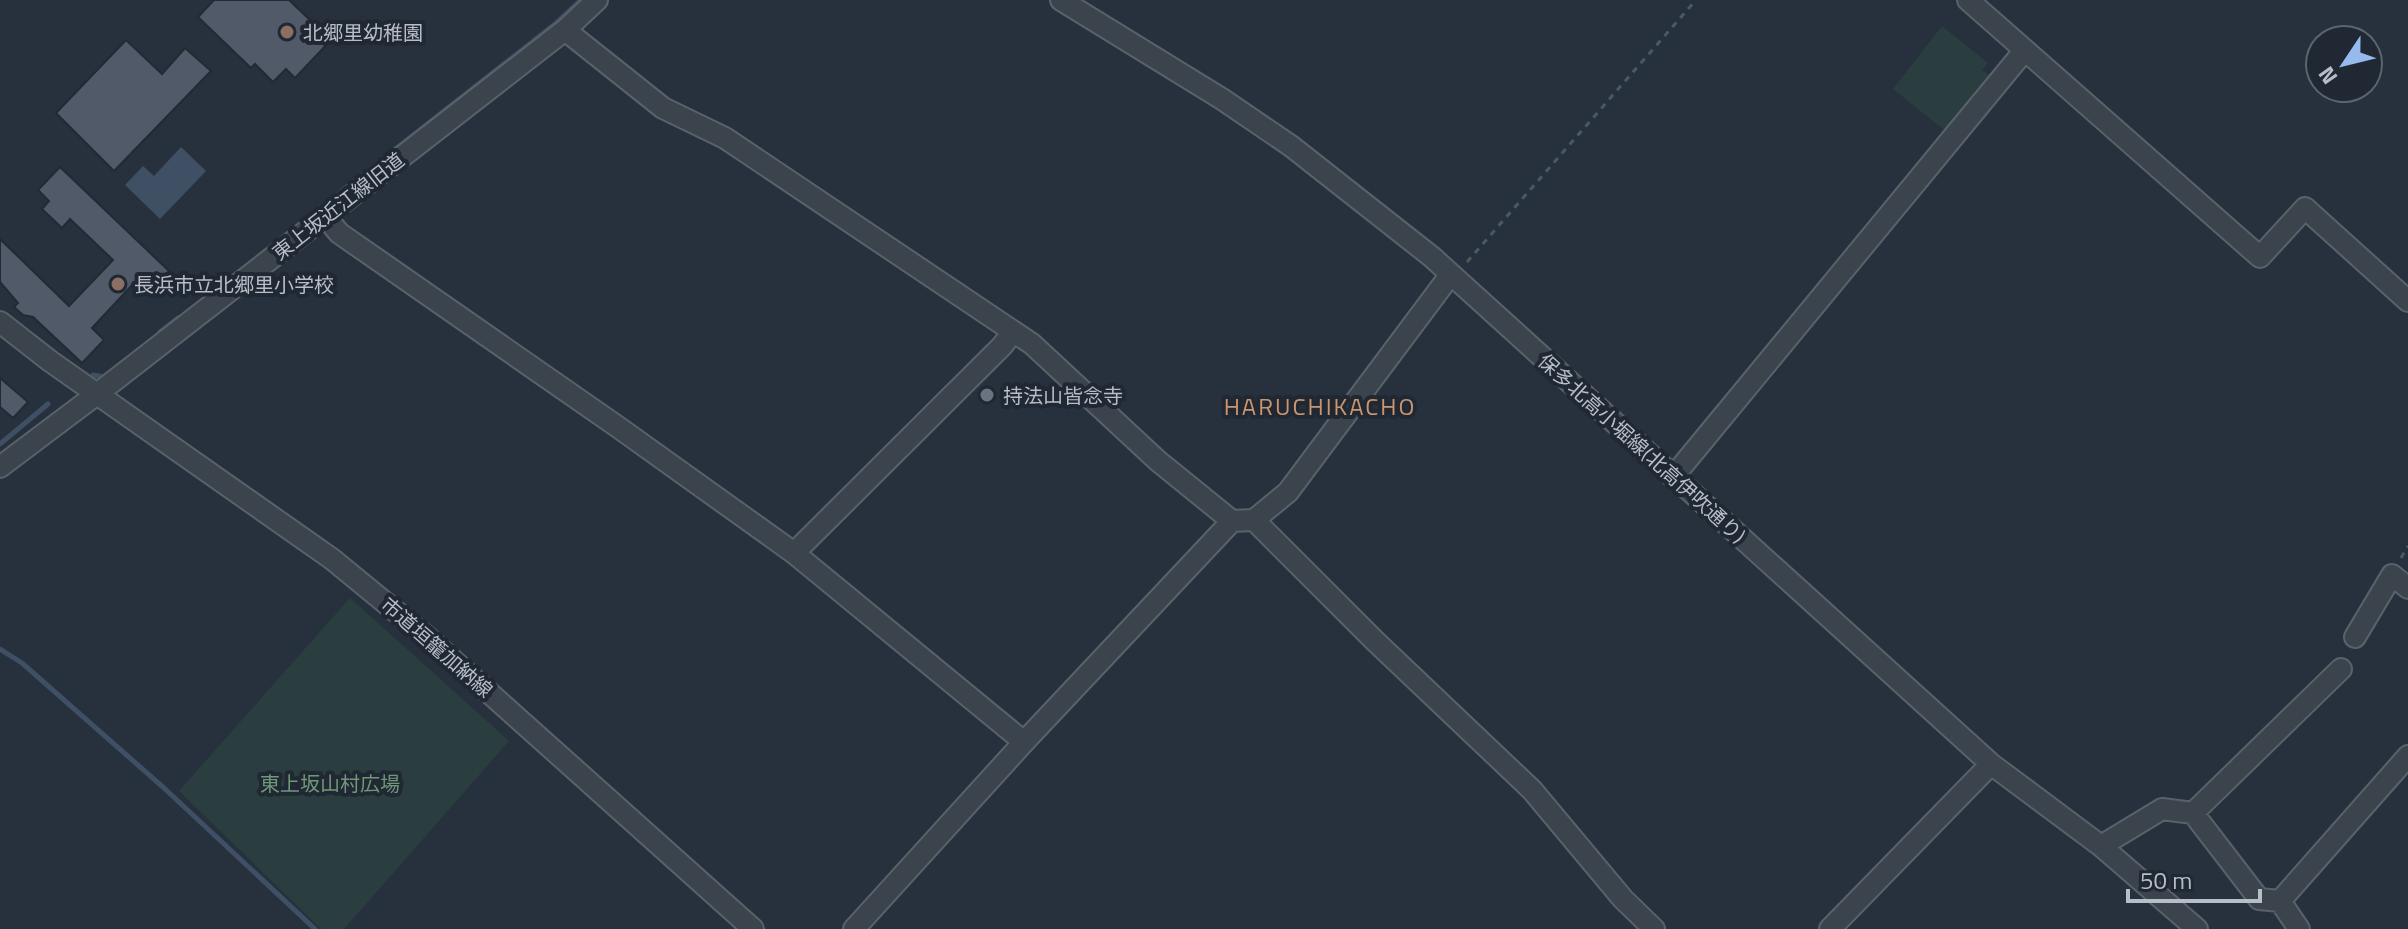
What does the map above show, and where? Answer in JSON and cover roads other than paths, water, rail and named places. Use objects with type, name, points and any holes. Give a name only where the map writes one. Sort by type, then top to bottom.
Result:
[{"type":"street","name":"東上坂近江線旧道","points":[[0,467],[565,30],[597,0]]},
{"type":"street","name":"保多北高小堀線(北高伊吹通り)","points":[[1061,0],[1222,99],[1291,146],[1432,257],[1991,764],[2101,846],[2197,929]]},
{"type":"street","points":[[1968,0],[2260,257],[2305,208],[2408,301]]},
{"type":"street","points":[[565,30],[663,108],[725,138],[1032,344],[1158,461],[1232,521],[1254,520],[1288,492],[1451,274]]},
{"type":"street","points":[[1673,477],[2025,50]]},
{"type":"street","points":[[325,216],[339,233],[794,553],[1024,742]]},
{"type":"street","name":"市道垣籠加納線","points":[[0,322],[344,569],[427,637],[753,929]]},
{"type":"street","points":[[794,553],[1013,332]]},
{"type":"street","points":[[1254,520],[1375,641],[1532,790],[1623,899],[1654,929]]},
{"type":"street","points":[[854,929],[1232,521]]},
{"type":"street","points":[[2355,637],[2400,582]]},
{"type":"street","points":[[2193,813],[2341,669]]},
{"type":"street","points":[[2280,901],[2408,756]]},
{"type":"street","points":[[1830,929],[1991,764]]},
{"type":"street","points":[[2101,846],[2162,809],[2193,813],[2259,899],[2280,901]]},
{"type":"street","points":[[2280,901],[2299,929]]},
{"type":"water","points":[[181,147],[206,171],[160,219],[125,185],[143,166],[154,176]]},
{"type":"waterway","points":[[342,191],[555,24],[581,0]]},
{"type":"waterway","points":[[160,332],[178,318]]},
{"type":"waterway","points":[[93,375],[104,377],[108,374]]},
{"type":"waterway","points":[[0,444],[48,404]]},
{"type":"waterway","points":[[0,649],[22,663],[164,788],[315,929]]},
{"type":"place","name":"北郷里幼稚園","points":[[287,32]]},
{"type":"place","name":"長浜市立北郷里小学校","points":[[118,284]]},
{"type":"place","name":"持法山皆念寺","points":[[987,395]]},
{"type":"district","name":"HARUCHIKACHO","points":[[1320,406]]},
{"type":"park label","name":"東上坂山村広場","points":[[330,783]]}]
